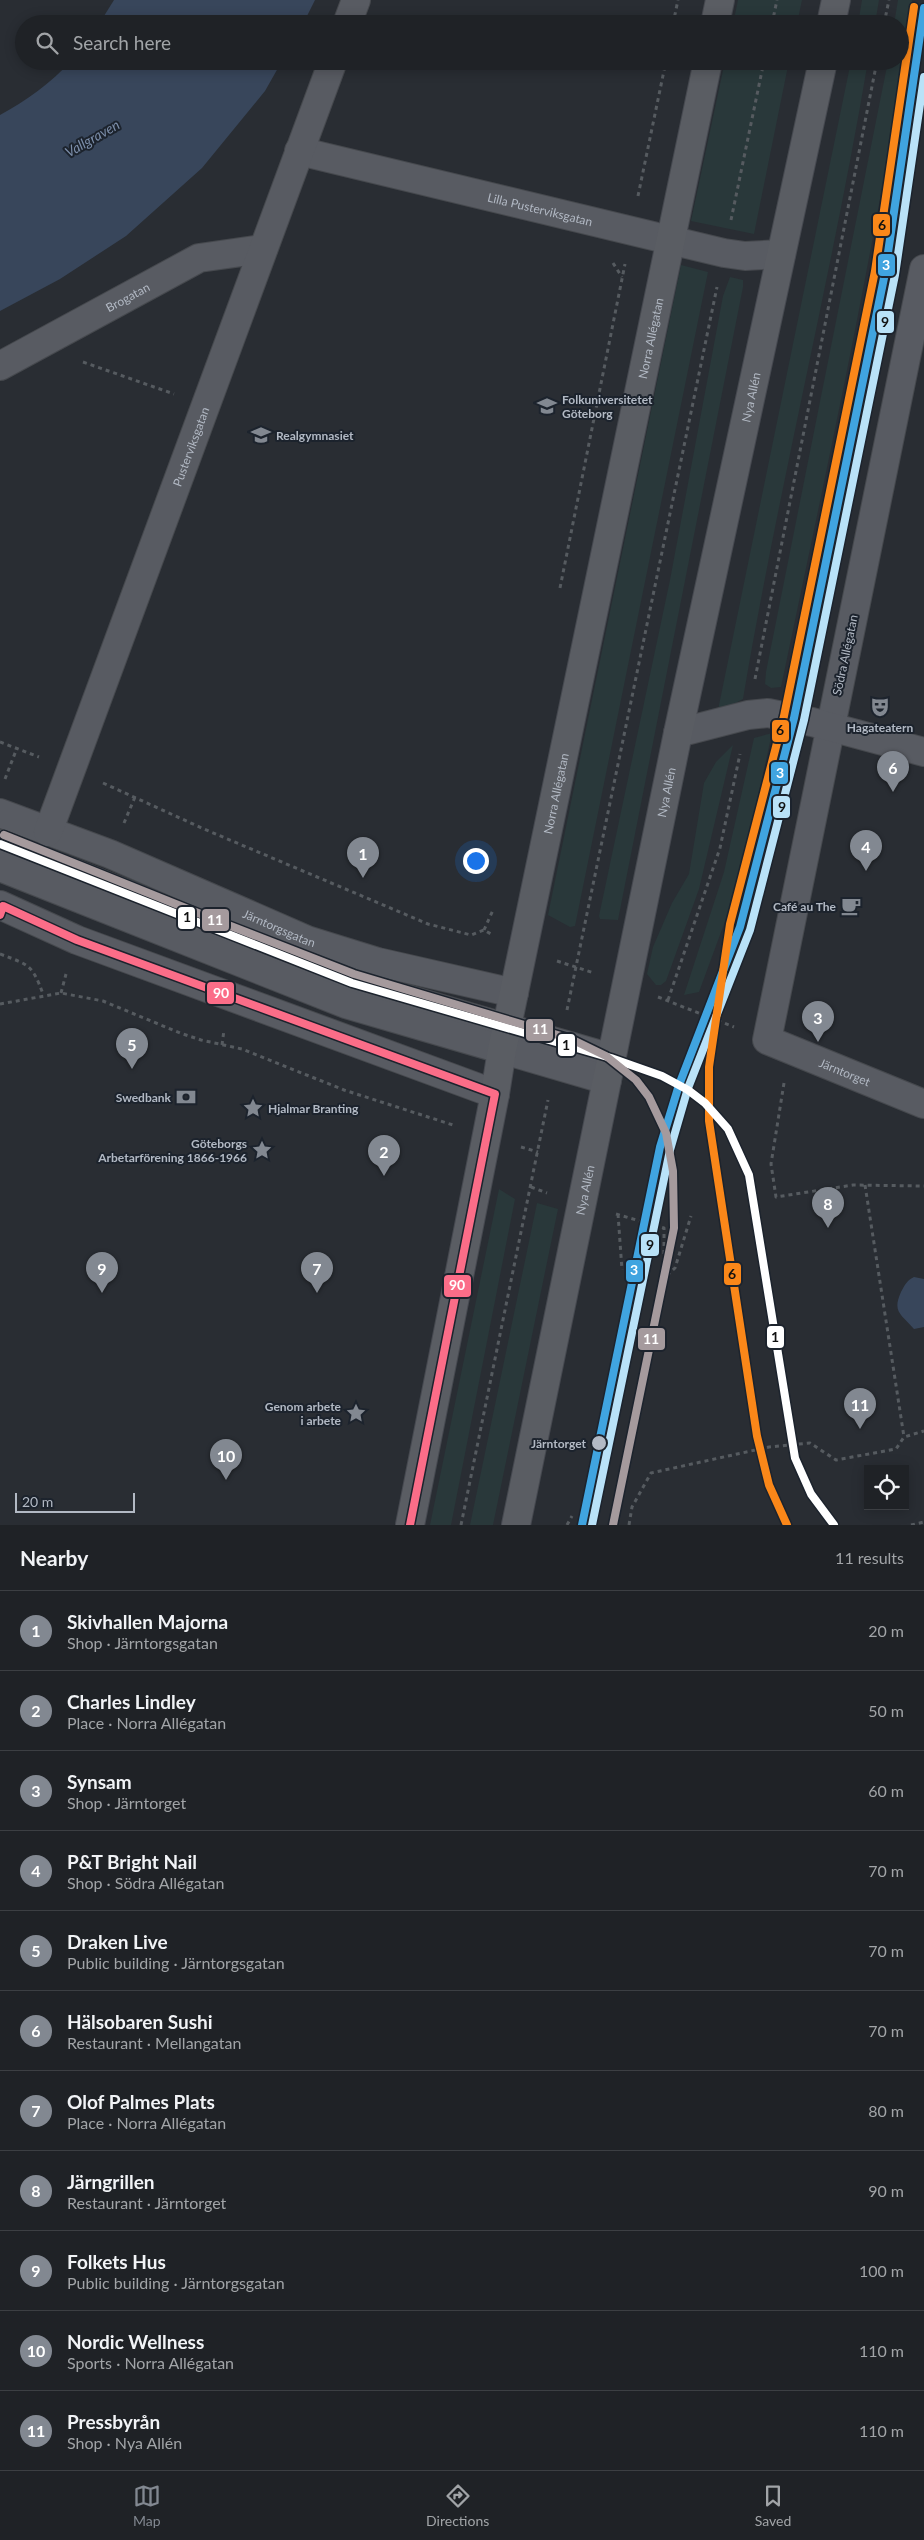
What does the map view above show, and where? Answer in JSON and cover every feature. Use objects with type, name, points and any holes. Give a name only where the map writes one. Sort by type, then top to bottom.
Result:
[{"type":"main road","points":[[717,15],[720,0]]},
{"type":"main road","points":[[833,15],[836,0]]},
{"type":"main road","name":"Norra Allégatan","points":[[410,1525],[522,950],[706,70]]},
{"type":"main road","name":"Nya Allén","points":[[516,1525],[678,733],[821,70]]},
{"type":"street","points":[[350,15],[356,0]]},
{"type":"street","name":"Pusterviksgatan","points":[[1,908],[9,859],[41,829],[330,70]]},
{"type":"street","name":"Lilla Pusterviksgatan","points":[[299,151],[724,253],[745,256],[781,254]]},
{"type":"street","name":"Brogatan","points":[[0,366],[199,258],[263,249]]},
{"type":"street","name":"Södra Allégatan","points":[[767,1040],[776,1004],[830,727],[920,316],[924,269]]},
{"type":"street","points":[[678,733],[748,715],[768,713],[924,752]]},
{"type":"street","name":"Järntorgsgatan","points":[[0,813],[110,854],[307,940],[378,962],[514,993]]},
{"type":"street","points":[[9,859],[504,1039],[557,1056],[609,1069]]},
{"type":"street","points":[[1,908],[77,940],[495,1094]]},
{"type":"street","name":"Järntorget","points":[[767,1040],[924,1104]]},
{"type":"path","points":[[675,15],[678,0]]},
{"type":"path","points":[[774,15],[777,0]]},
{"type":"path","points":[[886,15],[888,0]]},
{"type":"path","points":[[559,590],[664,70]]},
{"type":"path","points":[[461,1525],[762,70]]},
{"type":"path","points":[[668,1000],[720,848],[875,70]]},
{"type":"path","points":[[608,255],[622,277]]},
{"type":"path","points":[[77,360],[180,396]]},
{"type":"path","points":[[4,782],[17,748]]},
{"type":"path","points":[[204,829],[428,924],[472,935],[484,930],[497,904]]},
{"type":"path","points":[[484,930],[522,950],[576,967]]},
{"type":"path","points":[[0,954],[29,965],[37,976],[43,994]]},
{"type":"path","points":[[0,1004],[43,994],[61,992],[103,1001],[180,1033],[201,1040],[242,1049],[344,1090],[538,1152]]},
{"type":"path","points":[[689,1010],[767,1040]]},
{"type":"path","points":[[793,1051],[784,1083],[771,1164],[776,1197],[865,1185],[924,1186]]},
{"type":"path","points":[[865,1185],[904,1437]]},
{"type":"path","points":[[531,1187],[664,1228],[664,1278],[675,1268],[691,1216]]},
{"type":"path","points":[[618,1214],[622,1270]]},
{"type":"path","points":[[629,1525],[632,1507],[651,1473],[770,1447],[810,1444],[836,1460],[896,1449],[904,1437],[924,1431]]},
{"type":"path","points":[[567,1525],[572,1516]]},
{"type":"path","points":[[911,1525],[924,1522]]},
{"type":"shaded area","points":[[738,0],[802,0],[799,15],[735,15]]},
{"type":"shaded area","points":[[862,0],[879,0],[876,15],[860,15]]},
{"type":"shaded area","points":[[898,0],[912,0],[909,22],[909,15],[896,15]]},
{"type":"shaded area","points":[[723,70],[787,70],[754,234],[691,221]]},
{"type":"shaded area","points":[[849,70],[866,70],[854,141],[757,619],[743,699],[722,710],[718,710]]},
{"type":"shaded area","points":[[886,70],[902,70],[878,212],[781,687],[771,688],[765,684]]},
{"type":"shaded area","points":[[681,265],[708,272],[575,926],[570,927],[548,915]]},
{"type":"shaded area","points":[[730,277],[743,280],[743,287],[618,920],[600,919],[599,916],[670,580],[723,296]]},
{"type":"shaded area","points":[[772,733],[738,886],[699,992],[684,995],[724,872],[754,738]]},
{"type":"shaded area","points":[[733,745],[699,889],[666,981],[661,985],[656,985],[647,974],[653,947],[672,903],[689,874],[704,783],[716,762]]},
{"type":"shaded area","points":[[499,1189],[515,1199],[451,1525],[430,1525]]},
{"type":"shaded area","points":[[537,1203],[558,1209],[493,1525],[470,1525]]},
{"type":"water","points":[[114,0],[315,0],[308,15],[105,15]]},
{"type":"water","name":"Vallgraven","points":[[62,70],[277,70],[265,91],[202,168],[126,236],[60,279],[0,311],[0,115],[38,91]]},
{"type":"water","points":[[914,1277],[924,1279],[924,1327],[914,1329],[899,1312],[897,1304],[905,1285]]},
{"type":"transit line","name":"6","points":[[909,41],[914,7]]},
{"type":"transit line","name":"3","points":[[582,1525],[660,1147],[679,1085],[740,927],[794,718],[885,273],[924,8]]},
{"type":"transit line","name":"6","points":[[787,1525],[769,1485],[757,1436],[709,1121],[709,1067],[730,924],[784,716],[875,271],[905,70]]},
{"type":"transit line","name":"9","points":[[592,1525],[670,1150],[688,1088],[750,930],[804,720],[895,275],[924,77]]},
{"type":"transit line","name":"1","points":[[0,844],[352,983],[611,1058],[662,1076],[688,1090],[705,1103],[728,1129],[749,1175],[795,1458],[811,1494],[834,1525]]},
{"type":"transit line","name":"90","points":[[0,915],[3,906],[77,940],[495,1094],[410,1525]]},
{"type":"tram line","name":"11","points":[[4,835],[354,974],[571,1039],[606,1056],[636,1080],[649,1097],[666,1133],[673,1171],[674,1228],[613,1525]]},
{"type":"place","name":"Folkuniversitetet Göteborg","points":[[547,406]]},
{"type":"place","name":"Realgymnasiet","points":[[261,435]]},
{"type":"place","name":"Hagateatern","points":[[880,707]]},
{"type":"place","name":"Hälsobaren Sushi","points":[[893,792]]},
{"type":"place","name":"P&T Bright Nail","points":[[866,871]]},
{"type":"place","name":"Skivhallen Majorna","points":[[363,878]]},
{"type":"place","name":"Café au The","points":[[851,906]]},
{"type":"place","name":"Synsam","points":[[818,1042]]},
{"type":"place","name":"Draken Live","points":[[132,1069]]},
{"type":"place","name":"Swedbank","points":[[186,1097]]},
{"type":"place","name":"Hjalmar Branting","points":[[253,1108]]},
{"type":"place","name":"Göteborgs Arbetarförening 1866-1966","points":[[262,1150]]},
{"type":"place","name":"Charles Lindley","points":[[384,1176]]},
{"type":"place","name":"Järngrillen","points":[[828,1228]]},
{"type":"place","name":"Folkets Hus","points":[[102,1293]]},
{"type":"place","name":"Olof Palmes Plats","points":[[317,1293]]},
{"type":"place","name":"Genom arbete i arbete","points":[[356,1413]]},
{"type":"place","name":"Pressbyrån","points":[[860,1429]]},
{"type":"place","name":"Järntorget","points":[[599,1443]]},
{"type":"place","name":"Nordic Wellness","points":[[226,1480]]}]
